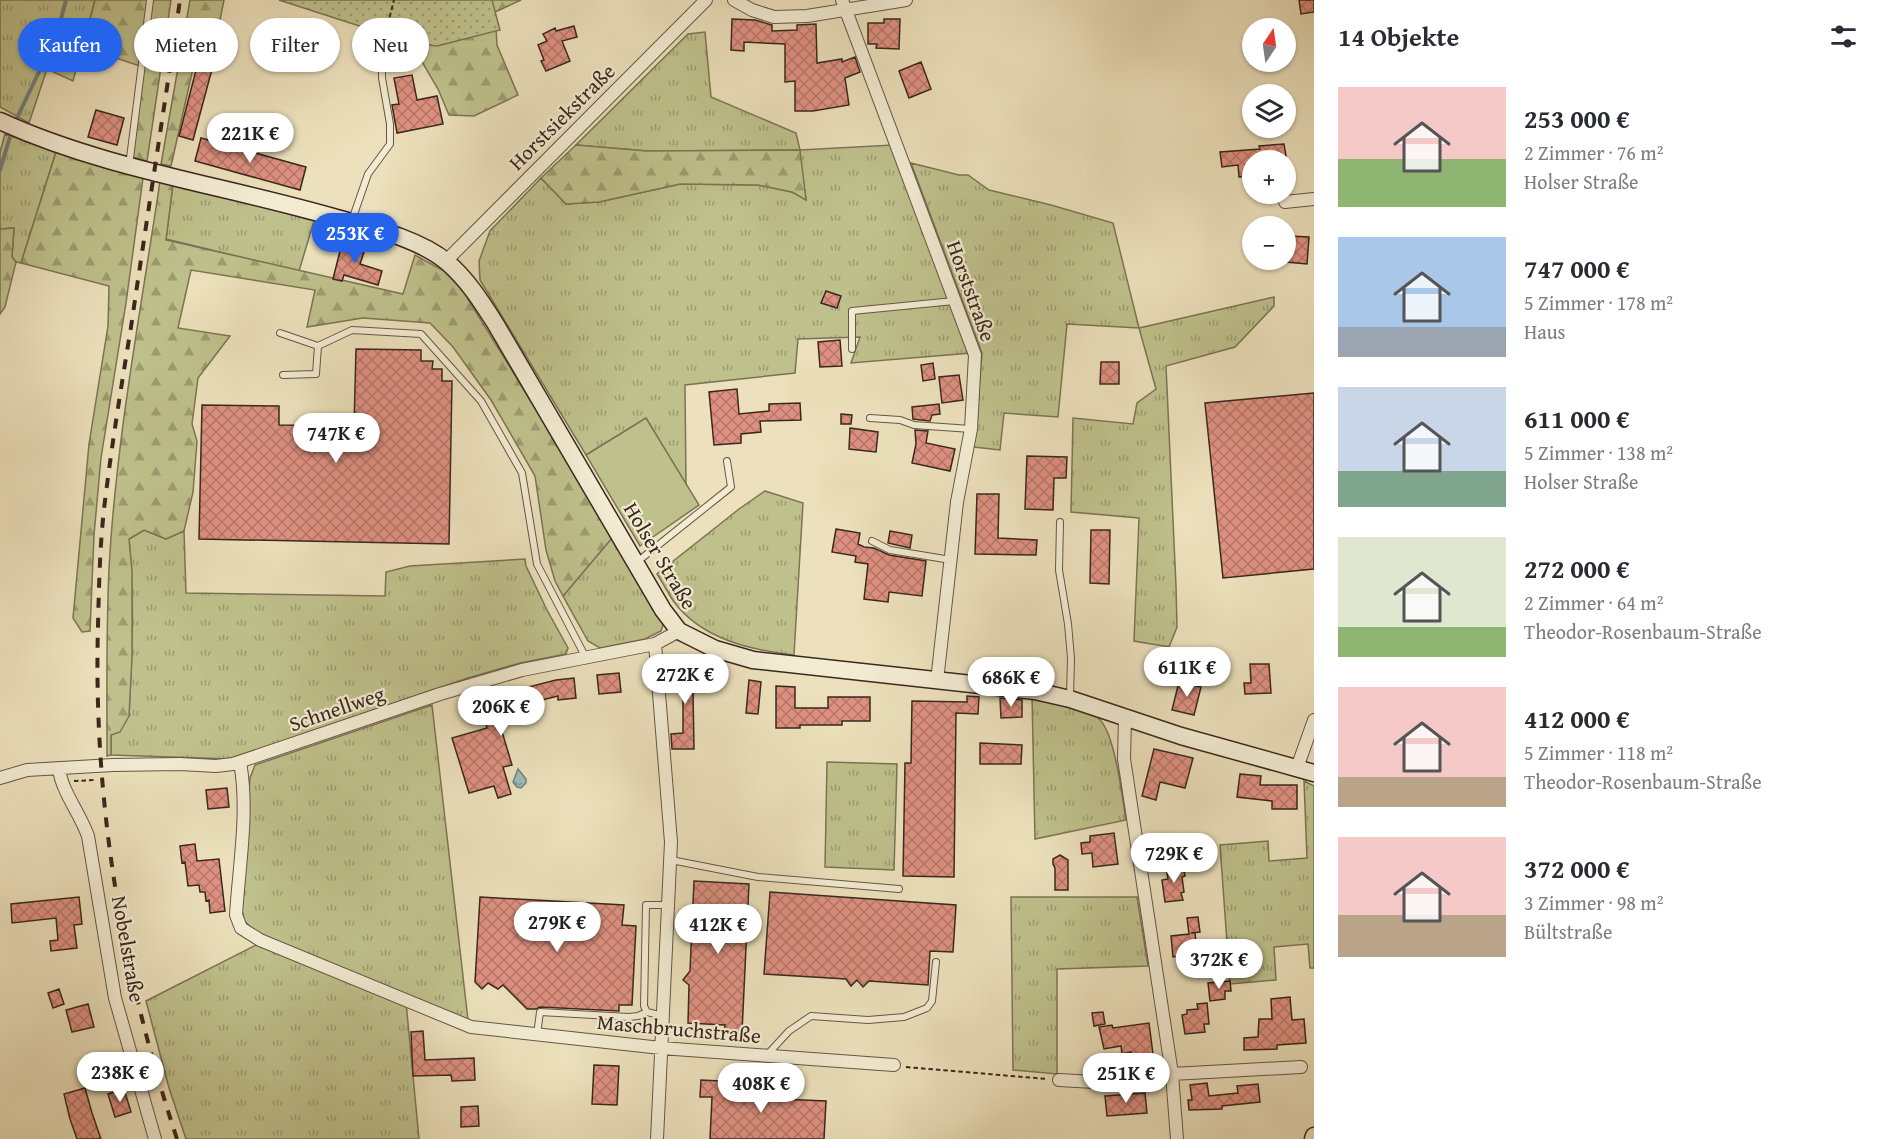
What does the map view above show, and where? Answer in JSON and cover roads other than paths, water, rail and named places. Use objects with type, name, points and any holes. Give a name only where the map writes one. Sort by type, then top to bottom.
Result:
[{"type":"main road","name":"Holser Straße","points":[[0,121],[26,133],[128,166],[288,204],[351,222],[416,244],[446,261],[469,285],[495,323],[663,610],[680,631],[715,649],[753,660],[1035,691],[1070,699],[1181,736],[1314,773]]},
{"type":"street","name":"Horstsiekstraße","points":[[446,261],[706,0]]},
{"type":"street","points":[[734,0],[752,10],[774,17],[807,16],[844,5],[906,0]]},
{"type":"street","name":"Horststraße","points":[[844,5],[975,355],[971,429],[957,502],[937,681]]},
{"type":"street","points":[[1296,201],[1314,199]]},
{"type":"street","name":"Schnellweg","points":[[0,778],[27,770],[145,764],[216,766],[240,762],[440,694],[522,670],[655,644],[680,631]]},
{"type":"street","points":[[655,644],[671,860],[657,1139]]},
{"type":"street","points":[[1125,717],[1124,759],[1172,1074],[1177,1139]]},
{"type":"street","points":[[1297,768],[1314,720]]},
{"type":"street","name":"Maschbruchstraße","points":[[240,762],[243,806],[236,915],[242,928],[260,940],[471,1027],[661,1048],[894,1065]]},
{"type":"street","name":"Nobelstraße","points":[[59,769],[64,786],[84,822],[88,836],[115,999],[155,1139]]},
{"type":"street","points":[[1059,1080],[1112,1083],[1172,1074],[1302,1067]]},
{"type":"lane","points":[[128,166],[150,0]]},
{"type":"lane","points":[[351,222],[368,174],[390,144],[390,124],[382,72]]},
{"type":"lane","points":[[852,349],[852,311],[954,301]]},
{"type":"lane","points":[[280,333],[318,346],[352,330],[421,334],[480,401],[522,473],[537,564],[586,658]]},
{"type":"lane","points":[[283,375],[316,374],[318,346]]},
{"type":"lane","points":[[870,418],[900,420],[914,425],[971,429]]},
{"type":"lane","points":[[637,563],[731,487],[727,461]]},
{"type":"lane","points":[[1060,522],[1059,570],[1071,657],[1070,699]]},
{"type":"lane","points":[[872,540],[890,550],[951,560]]},
{"type":"lane","points":[[671,860],[758,877],[899,889]]},
{"type":"lane","points":[[647,1012],[643,997],[646,905],[669,905]]},
{"type":"lane","points":[[766,1056],[789,1031],[811,1016],[868,1020],[904,1017],[927,1008],[932,1001],[936,962]]},
{"type":"lane","points":[[537,1035],[540,1012],[628,1017],[647,1012],[663,1016]]},
{"type":"water","points":[[518,769],[526,779],[526,783],[521,788],[513,782]]},
{"type":"waterway","points":[[16,120],[57,34],[66,0]]},
{"type":"waterway","points":[[0,170],[10,137]]},
{"type":"railway","points":[[177,1139],[141,1013],[115,886],[100,757],[98,626],[104,509],[180,0]]}]
